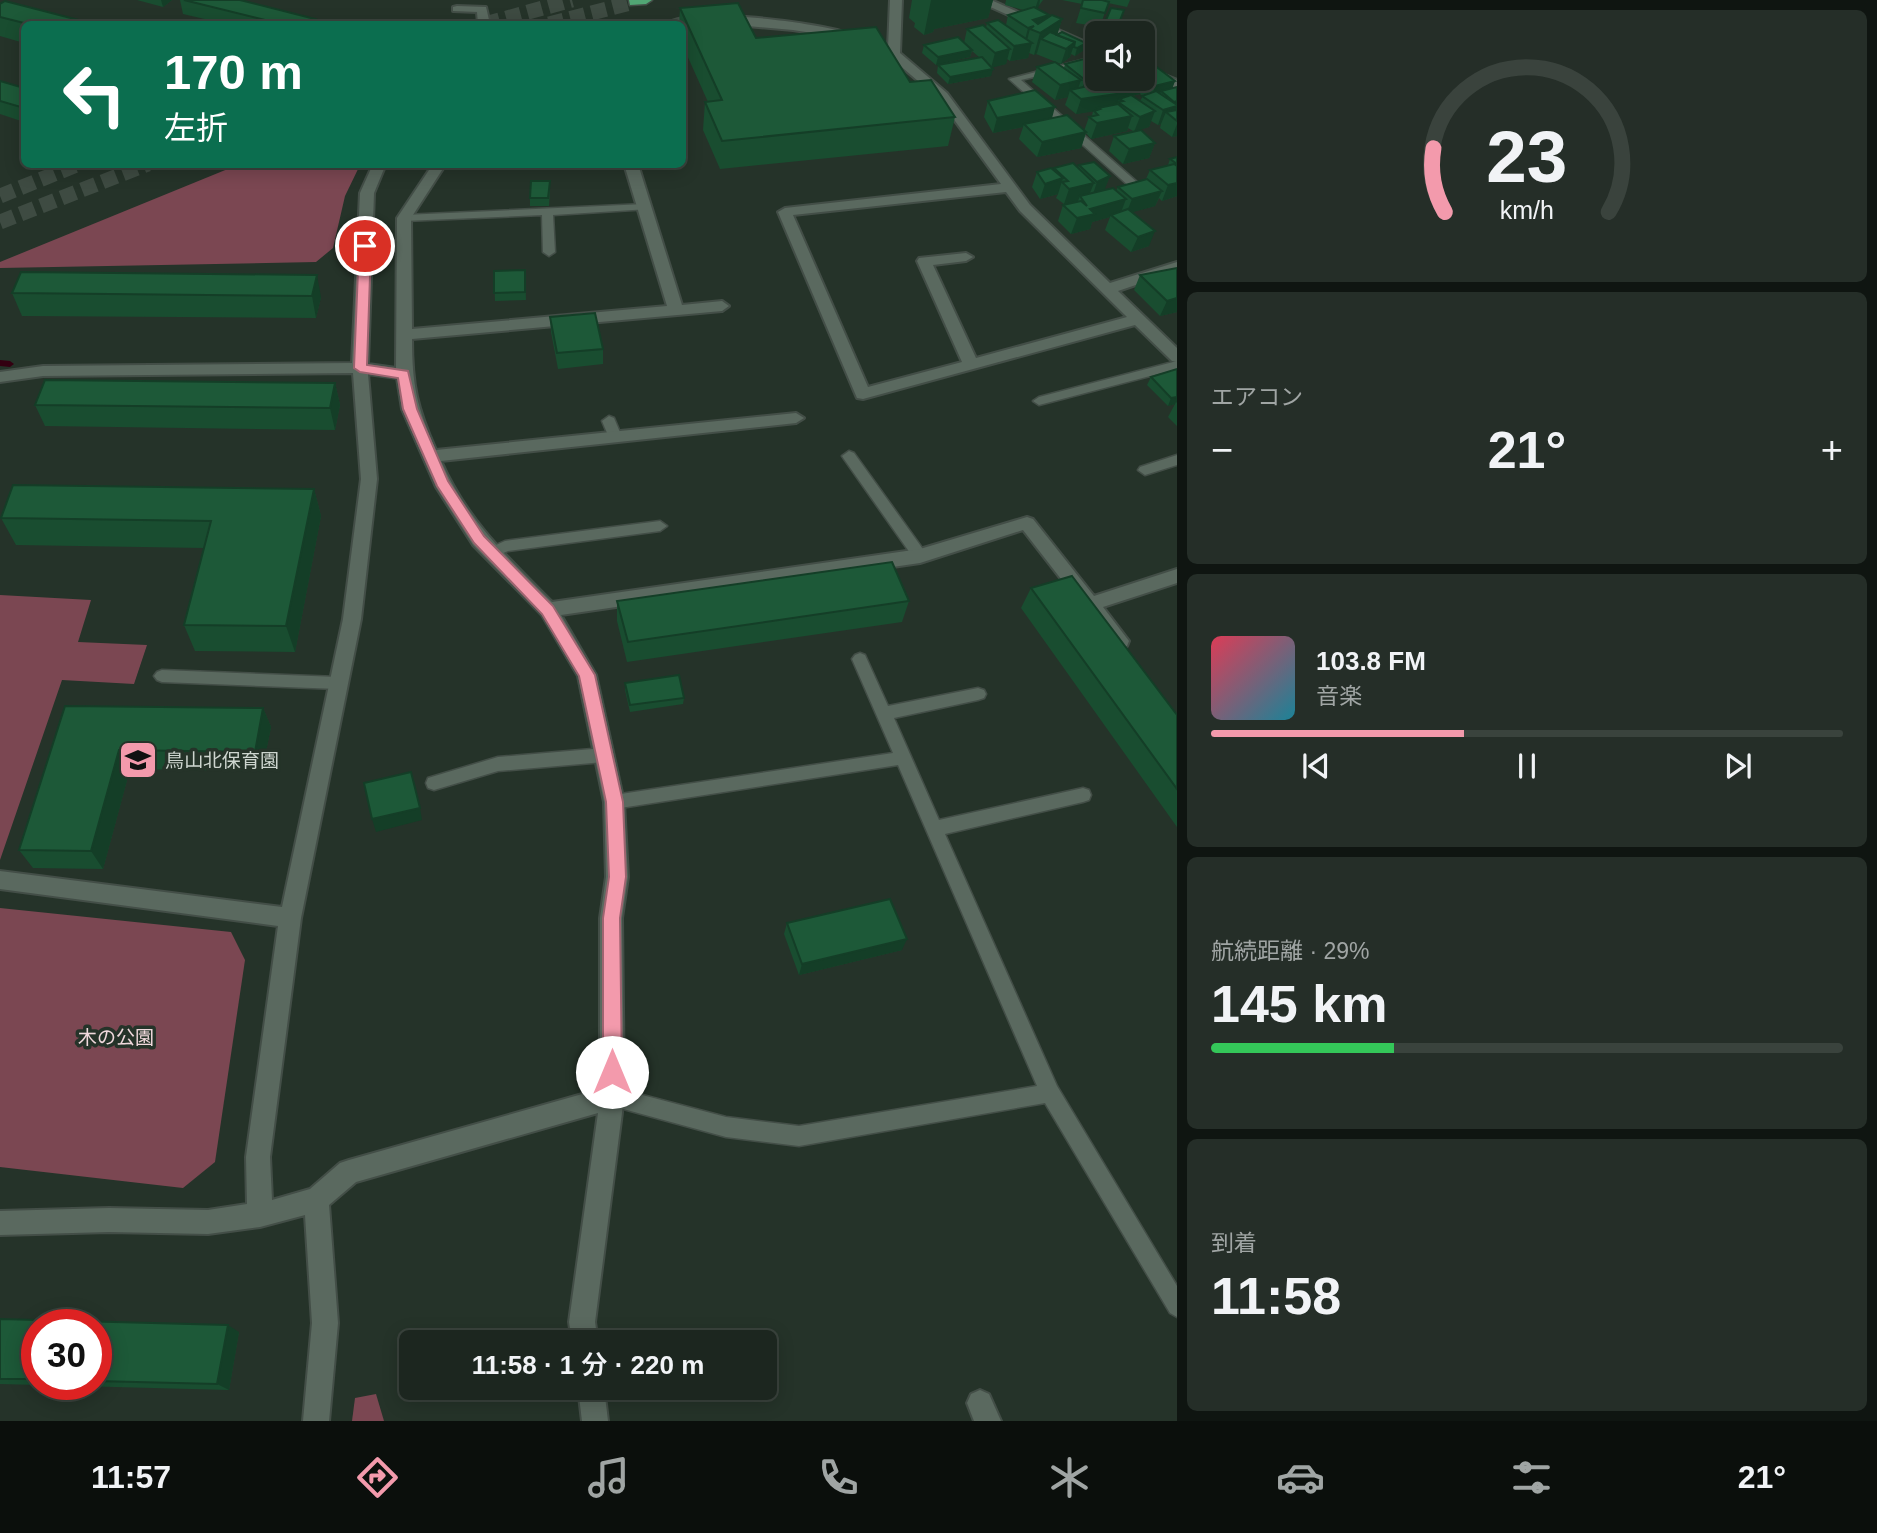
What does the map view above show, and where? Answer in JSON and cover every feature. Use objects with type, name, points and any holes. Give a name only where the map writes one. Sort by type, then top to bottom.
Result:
[{"type":"street","points":[[894,54],[896,0]]},
{"type":"street","points":[[981,0],[1085,46]]},
{"type":"street","points":[[452,21],[460,5],[482,9],[484,21]]},
{"type":"street","points":[[686,21],[702,18],[793,26],[834,33],[894,54],[943,96],[1025,208],[1177,358]]},
{"type":"street","points":[[1155,75],[1177,85]]},
{"type":"street","points":[[260,1215],[258,1157],[290,918],[352,619],[369,479],[360,368],[367,193],[378,168]]},
{"type":"street","points":[[437,168],[404,218],[404,374],[410,409],[442,482],[479,540],[548,610],[587,675],[614,802],[617,877],[611,918],[612,1097],[582,1322],[583,1330]]},
{"type":"street","points":[[632,168],[676,310]]},
{"type":"street","points":[[1010,187],[785,212],[863,394],[1138,319]]},
{"type":"street","points":[[966,257],[924,261],[971,365]]},
{"type":"street","points":[[1108,289],[1177,266]]},
{"type":"street","points":[[404,335],[722,306]]},
{"type":"street","points":[[0,377],[43,371],[84,370],[360,368],[404,374]]},
{"type":"street","points":[[430,456],[612,429],[796,418]]},
{"type":"street","points":[[548,610],[920,556],[1027,523],[1093,603],[1131,655]]},
{"type":"street","points":[[1093,603],[1177,576]]},
{"type":"street","points":[[0,880],[290,918]]},
{"type":"street","points":[[0,1223],[109,1220],[208,1222],[260,1215],[316,1200],[349,1172],[612,1097]]},
{"type":"street","points":[[316,1200],[325,1322],[316,1421]]},
{"type":"street","points":[[592,1400],[595,1421]]},
{"type":"lane","points":[[1085,62],[1014,79],[1134,185]]},
{"type":"lane","points":[[404,218],[645,207]]},
{"type":"lane","points":[[547,211],[548,252]]},
{"type":"lane","points":[[1039,401],[1177,365]]},
{"type":"lane","points":[[849,456],[920,556]]},
{"type":"lane","points":[[1145,470],[1177,460]]},
{"type":"lane","points":[[492,553],[505,546],[660,526]]},
{"type":"lane","points":[[860,659],[1050,1093],[1177,1306]]},
{"type":"lane","points":[[162,676],[338,682]]},
{"type":"lane","points":[[884,713],[978,694]]},
{"type":"lane","points":[[434,783],[499,764],[604,755]]},
{"type":"lane","points":[[614,802],[903,758]]},
{"type":"lane","points":[[934,829],[1083,795]]},
{"type":"lane","points":[[612,1097],[726,1127],[799,1136],[1050,1093]]},
{"type":"green space","points":[[230,168],[359,168],[345,196],[333,248],[316,262],[0,268],[0,262]]},
{"type":"green space","points":[[0,595],[91,600],[78,642],[147,645],[134,684],[62,680],[0,860]]},
{"type":"green space","name":"木の公園","points":[[0,908],[231,932],[245,960],[215,1162],[183,1188],[0,1167]]},
{"type":"green space","points":[[376,1394],[384,1421],[352,1421],[355,1398]]},
{"type":"building","points":[[184,0],[240,0],[315,19],[269,21]]},
{"type":"building","points":[[1083,0],[1109,2],[1105,13],[1081,8]]},
{"type":"building","points":[[5,1],[82,21],[21,22],[0,17],[0,4]]},
{"type":"building","points":[[738,3],[756,38],[876,27],[910,82],[931,80],[955,117],[722,141],[705,102],[722,100],[680,8]]},
{"type":"building","points":[[1034,7],[1049,15],[1033,20],[1038,24],[1052,15],[1062,19],[1040,33],[1030,29],[1034,26],[1028,28],[1008,15]]},
{"type":"building","points":[[1111,8],[1124,10],[1120,21],[1106,20]]},
{"type":"building","points":[[998,20],[1032,43],[1014,46],[987,23]]},
{"type":"building","points":[[983,25],[1010,49],[995,53],[967,29]]},
{"type":"building","points":[[1050,32],[1075,42],[1066,49],[1041,39]]},
{"type":"building","points":[[1062,32],[1085,44],[1077,48],[1074,47],[1075,42],[1057,35]]},
{"type":"building","points":[[958,37],[972,50],[938,57],[924,45]]},
{"type":"building","points":[[982,57],[993,69],[950,77],[938,65]]},
{"type":"building","points":[[1085,60],[1085,80],[1065,64]]},
{"type":"building","points":[[1055,62],[1081,80],[1060,85],[1037,67]]},
{"type":"building","points":[[1155,66],[1175,81],[1155,86]]},
{"type":"building","points":[[0,81],[21,87],[21,107],[0,101]]},
{"type":"building","points":[[1085,87],[1085,91],[1124,93],[1081,99],[1070,90]]},
{"type":"building","points":[[1177,87],[1177,101],[1174,102],[1161,91]]},
{"type":"building","points":[[1035,90],[1055,107],[997,118],[988,101]]},
{"type":"building","points":[[1156,91],[1177,106],[1163,110],[1142,96]]},
{"type":"building","points":[[1131,95],[1155,111],[1140,117],[1118,102],[1123,101],[1119,99]]},
{"type":"building","points":[[1118,104],[1132,116],[1097,123],[1089,117],[1098,115],[1094,111],[1100,109],[1098,108]]},
{"type":"building","points":[[1177,110],[1177,121],[1166,112]]},
{"type":"building","points":[[1067,115],[1086,132],[1042,142],[1024,124]]},
{"type":"building","points":[[1141,130],[1155,143],[1129,149],[1114,136]]},
{"type":"building","points":[[1094,162],[1110,176],[1097,182],[1079,165]]},
{"type":"building","points":[[1073,163],[1094,183],[1069,189],[1062,182],[1068,181],[1054,168]]},
{"type":"building","points":[[1174,164],[1177,166],[1177,183],[1168,185],[1150,170]]},
{"type":"building","points":[[1051,168],[1063,178],[1045,184],[1037,172]]},
{"type":"building","points":[[1147,179],[1162,191],[1132,199],[1118,187]]},
{"type":"building","points":[[531,181],[550,181],[548,198],[530,198]]},
{"type":"building","points":[[1113,188],[1126,199],[1090,209],[1095,214],[1077,218],[1063,205],[1081,201],[1087,206],[1080,196]]},
{"type":"building","points":[[1128,209],[1155,231],[1138,237],[1111,215]]},
{"type":"building","points":[[1177,268],[1177,298],[1167,301],[1140,275]]},
{"type":"building","points":[[525,270],[525,292],[494,293],[494,271]]},
{"type":"building","points":[[21,272],[317,275],[312,296],[12,293]]},
{"type":"building","points":[[595,313],[603,349],[557,353],[550,317]]},
{"type":"building","points":[[1177,369],[1177,397],[1171,398],[1151,377]]},
{"type":"building","points":[[45,380],[335,383],[330,408],[35,405]]},
{"type":"building","points":[[13,485],[314,489],[286,626],[184,625],[211,521],[1,518]]},
{"type":"building","points":[[892,562],[909,601],[628,642],[617,601]]},
{"type":"building","points":[[1072,576],[1177,715],[1177,789],[1031,588]]},
{"type":"building","points":[[679,675],[684,698],[630,705],[625,683]]},
{"type":"building","points":[[65,706],[263,708],[255,752],[119,750],[91,851],[19,850]]},
{"type":"building","points":[[411,772],[420,808],[372,819],[364,783]]},
{"type":"building","points":[[890,899],[907,939],[802,964],[787,923]]},
{"type":"building","points":[[0,1319],[21,1320],[21,1379],[0,1379]]},
{"type":"building","points":[[112,1322],[228,1325],[217,1384],[112,1381]]},
{"type":"waterway","points":[[0,363],[10,364]]},
{"type":"tunnel","points":[[496,21],[572,0]]},
{"type":"tunnel","points":[[561,21],[634,2]]},
{"type":"tunnel","points":[[0,196],[69,168]]},
{"type":"tunnel","points":[[0,222],[138,168]]},
{"type":"place","name":"鳥山北保育園","points":[[138,760]]},
{"type":"route","points":[[365,246],[360,368],[404,374],[410,409],[442,482],[479,540],[548,610],[587,675],[614,802],[617,877],[611,918],[612,1072]]}]
